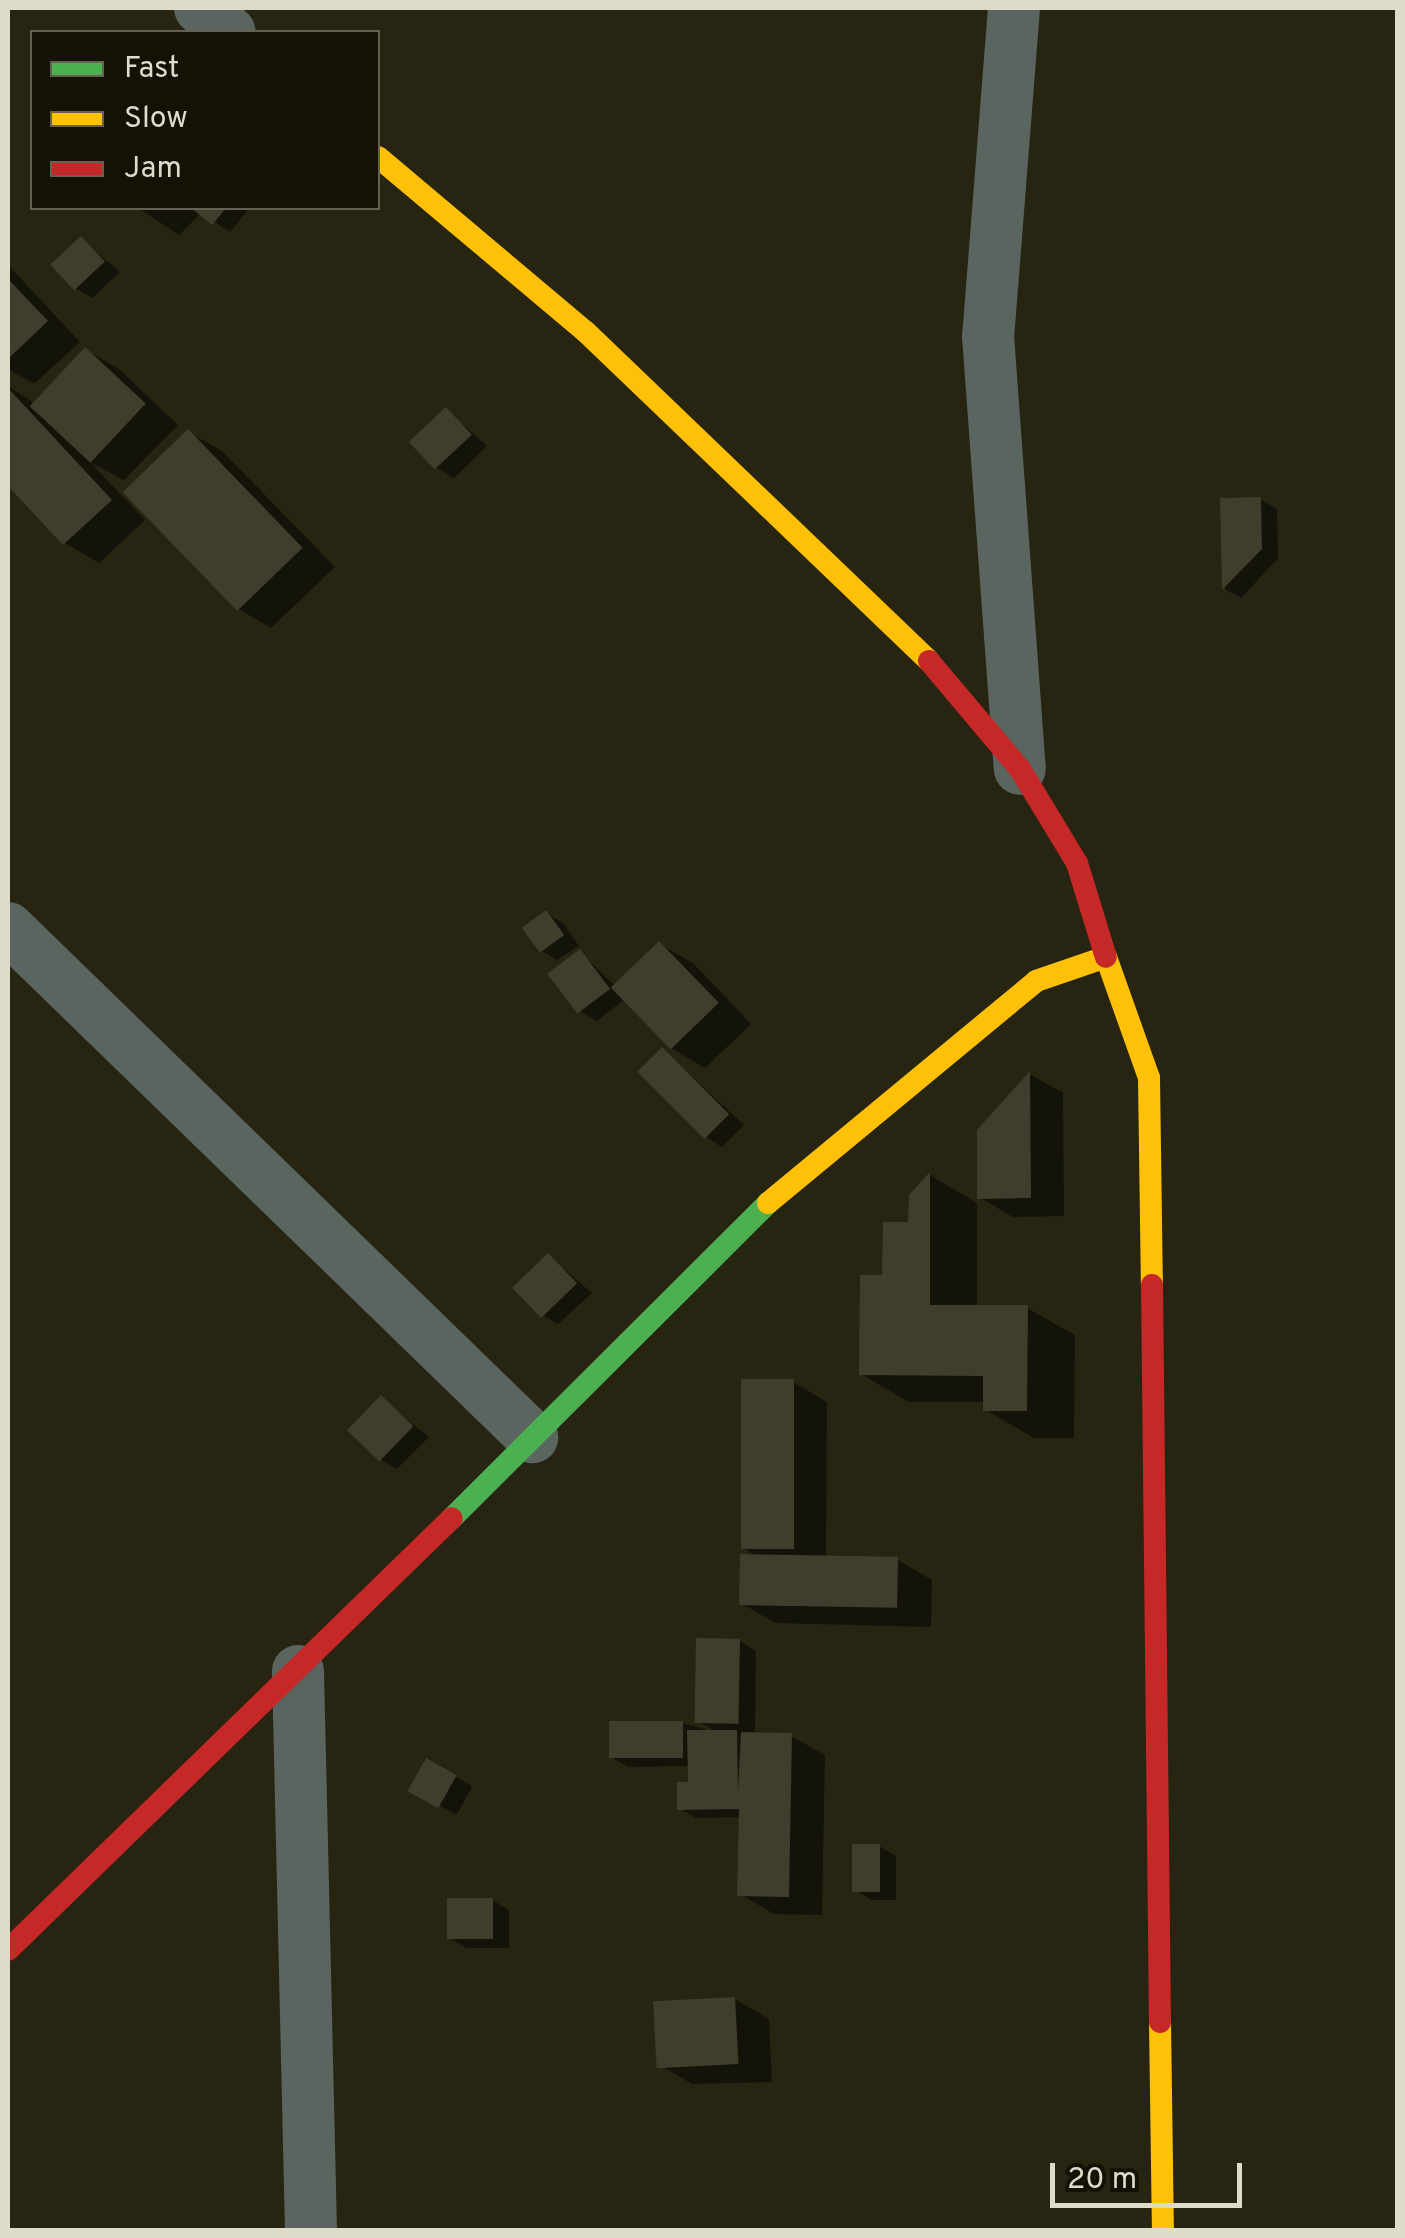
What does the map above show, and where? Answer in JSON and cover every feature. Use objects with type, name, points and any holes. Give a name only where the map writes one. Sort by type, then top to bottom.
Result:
[{"type":"street","points":[[200,8],[228,30]]},
{"type":"street","points":[[1014,8],[988,336],[1020,768]]},
{"type":"street","points":[[380,158],[586,332],[954,685],[1020,768],[1077,863],[1149,1078],[1162,2230]]},
{"type":"street","points":[[8,928],[532,1437]]},
{"type":"street","points":[[9,1944],[298,1670],[757,1213],[1036,981],[1106,957]]},
{"type":"street","points":[[298,1670],[311,2230]]},
{"type":"building","points":[[193,210],[224,210],[212,225]]},
{"type":"building","points":[[81,236],[105,262],[74,290],[50,265]]},
{"type":"building","points":[[8,279],[48,321],[8,359]]},
{"type":"building","points":[[85,347],[146,404],[90,463],[30,406]]},
{"type":"building","points":[[8,388],[112,500],[63,545],[8,486]]},
{"type":"building","points":[[446,407],[472,435],[435,470],[409,442]]},
{"type":"building","points":[[188,429],[303,548],[237,611],[123,492]]},
{"type":"building","points":[[1261,497],[1262,549],[1222,590],[1220,498]]},
{"type":"building","points":[[546,910],[564,935],[540,953],[522,928]]},
{"type":"building","points":[[659,941],[719,1003],[671,1049],[611,988]]},
{"type":"building","points":[[580,949],[610,989],[577,1014],[547,974]]},
{"type":"building","points":[[662,1047],[729,1114],[704,1139],[637,1072]]},
{"type":"building","points":[[1030,1071],[1031,1198],[977,1199],[977,1130]]},
{"type":"building","points":[[930,1172],[930,1305],[1028,1305],[1027,1411],[983,1411],[983,1376],[859,1375],[860,1275],[882,1275],[883,1222],[908,1222],[909,1195]]},
{"type":"building","points":[[548,1253],[577,1283],[541,1318],[512,1288]]},
{"type":"building","points":[[741,1379],[794,1379],[794,1549],[741,1549]]},
{"type":"building","points":[[381,1395],[413,1426],[379,1462],[347,1430]]},
{"type":"building","points":[[740,1554],[898,1557],[897,1608],[739,1605]]},
{"type":"building","points":[[696,1638],[740,1639],[739,1724],[695,1723]]},
{"type":"building","points":[[609,1721],[683,1721],[683,1758],[609,1758]]},
{"type":"building","points":[[687,1730],[737,1730],[738,1792],[741,1732],[792,1733],[789,1897],[737,1896],[739,1809],[677,1810],[677,1782],[688,1782]]},
{"type":"building","points":[[426,1758],[457,1775],[438,1808],[408,1791]]},
{"type":"building","points":[[852,1844],[880,1844],[880,1892],[852,1892]]},
{"type":"building","points":[[447,1898],[493,1898],[493,1939],[447,1939]]},
{"type":"building","points":[[735,1997],[739,2064],[657,2068],[653,2001]]},
{"type":"traffic: fast","points":[[452,1518],[768,1203]]},
{"type":"traffic: slow","points":[[380,159],[586,332],[929,661]]},
{"type":"traffic: slow","points":[[768,1203],[1036,981],[1106,957],[1149,1078],[1152,1285]]},
{"type":"traffic: slow","points":[[1160,2022],[1163,2230]]},
{"type":"traffic: jam","points":[[929,661],[1020,769],[1077,863],[1106,957]]},
{"type":"traffic: jam","points":[[1152,1285],[1160,2022]]},
{"type":"traffic: jam","points":[[8,1950],[452,1518]]}]
